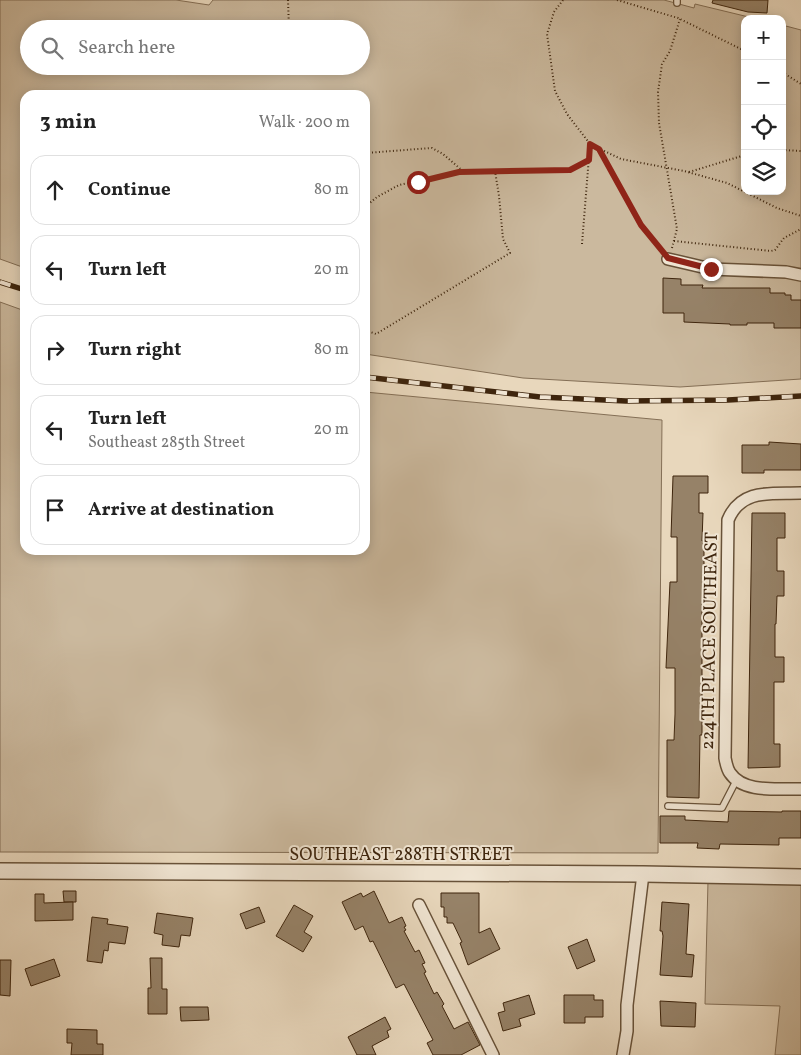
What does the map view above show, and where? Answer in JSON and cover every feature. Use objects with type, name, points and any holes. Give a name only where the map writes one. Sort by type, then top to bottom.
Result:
[{"type":"street","points":[[668,258],[711,269],[786,272],[801,275]]},
{"type":"street","name":"224TH PLACE SOUTHEAST","points":[[736,780],[728,772],[725,758],[728,520],[739,502],[747,498],[759,494],[801,493]]},
{"type":"street","points":[[736,780],[752,787],[801,789]]},
{"type":"street","name":"SOUTHEAST 288TH STREET","points":[[0,871],[643,874],[801,877]]},
{"type":"street","points":[[622,1055],[627,1031],[627,1005],[643,874]]},
{"type":"street","points":[[419,905],[493,1055]]},
{"type":"lane","points":[[668,806],[722,808],[736,780]]},
{"type":"path","points":[[288,0],[289,20]]},
{"type":"path","points":[[562,0],[554,12],[547,34],[555,91],[567,114],[590,144],[621,159],[689,172],[727,183],[776,208],[801,216]]},
{"type":"path","points":[[618,0],[680,18],[741,49]]},
{"type":"path","points":[[668,258],[677,229],[659,123],[658,92],[662,64],[670,51],[680,18]]},
{"type":"path","points":[[786,75],[801,84]]},
{"type":"path","points":[[582,244],[590,144]]},
{"type":"path","points":[[370,153],[432,148],[443,154],[464,172]]},
{"type":"path","points":[[599,149],[641,225],[668,258]]},
{"type":"path","points":[[786,150],[801,150]]},
{"type":"path","points":[[689,172],[741,156]]},
{"type":"path","points":[[370,204],[399,185],[434,177],[464,172],[570,170],[589,160]]},
{"type":"path","points":[[370,332],[376,334],[510,253],[503,239],[500,196],[495,171]]},
{"type":"path","points":[[674,241],[771,252],[775,250],[784,238],[801,229]]},
{"type":"shaded area","points":[[0,0],[176,0],[209,5],[213,0],[664,0],[694,8],[695,4],[741,15],[741,195],[786,195],[786,26],[801,30],[801,379],[680,387],[523,378],[370,355],[370,90],[20,90],[20,266],[0,259]]},
{"type":"shaded area","points":[[0,302],[20,309],[20,555],[370,555],[370,392],[662,420],[658,853],[0,852]]},
{"type":"shaded area","points":[[708,881],[801,882],[801,1055],[775,1055],[780,1006],[705,1004]]},
{"type":"building","points":[[713,0],[768,0],[767,13],[748,12],[712,3]]},
{"type":"building","points":[[663,278],[681,279],[681,285],[703,285],[702,288],[770,288],[770,293],[791,295],[791,300],[801,300],[801,328],[774,328],[774,323],[730,325],[684,322],[684,313],[663,313]]},
{"type":"building","points":[[769,442],[801,444],[801,470],[764,470],[764,473],[742,473],[742,445],[769,445]]},
{"type":"building","points":[[673,476],[708,476],[708,493],[699,493],[699,513],[703,513],[704,604],[702,604],[702,735],[700,735],[699,798],[667,797],[667,740],[674,740],[675,714],[675,668],[666,668],[670,582],[677,582],[677,537],[671,537]]},
{"type":"building","points":[[752,513],[785,513],[785,538],[777,538],[777,571],[784,571],[784,596],[777,596],[775,624],[775,657],[784,657],[784,682],[774,682],[774,744],[780,744],[780,767],[748,768]]},
{"type":"building","points":[[729,811],[801,811],[801,838],[779,838],[779,845],[720,844],[719,849],[697,848],[698,843],[660,843],[660,816],[685,816],[685,820],[728,822]]},
{"type":"building","points":[[63,891],[76,891],[76,902],[64,902]]},
{"type":"building","points":[[374,891],[389,923],[402,917],[406,926],[404,931],[415,952],[419,950],[425,963],[422,964],[426,972],[424,973],[434,994],[437,992],[444,1004],[442,1006],[454,1029],[468,1022],[480,1045],[461,1055],[433,1055],[427,1043],[433,1040],[404,984],[396,988],[373,941],[370,942],[363,926],[355,930],[342,902],[361,893],[363,897]]},
{"type":"building","points":[[441,893],[479,893],[479,933],[490,928],[500,949],[468,965],[460,943],[462,942],[453,923],[447,923],[447,917],[444,917],[444,907],[441,907]]},
{"type":"building","points":[[35,894],[44,894],[44,903],[73,902],[73,920],[35,921]]},
{"type":"building","points":[[662,902],[689,904],[686,954],[694,955],[692,977],[660,975],[663,936],[662,931],[660,931]]},
{"type":"building","points":[[294,905],[313,916],[304,932],[312,937],[303,952],[276,936]]},
{"type":"building","points":[[259,907],[265,922],[246,929],[240,914]]},
{"type":"building","points":[[157,913],[193,918],[190,936],[181,935],[179,947],[162,945],[163,935],[154,933]]},
{"type":"building","points":[[92,917],[108,919],[107,924],[128,927],[125,944],[109,942],[108,951],[104,950],[102,963],[87,961]]},
{"type":"building","points":[[587,939],[595,961],[577,969],[568,947]]},
{"type":"building","points":[[150,958],[162,958],[162,989],[167,989],[167,1014],[148,1014],[148,988],[151,988]]},
{"type":"building","points":[[54,959],[60,976],[31,986],[25,969]]},
{"type":"building","points":[[0,960],[11,960],[10,996],[0,995]]},
{"type":"building","points":[[529,995],[535,1014],[519,1019],[521,1026],[503,1031],[498,1013],[505,1011],[503,1003]]},
{"type":"building","points":[[564,995],[594,995],[594,1000],[603,1000],[603,1017],[585,1017],[585,1023],[564,1023]]},
{"type":"building","points":[[660,1001],[696,1003],[695,1027],[661,1026]]},
{"type":"building","points":[[180,1007],[208,1007],[209,1020],[181,1021]]},
{"type":"building","points":[[385,1017],[391,1029],[387,1031],[389,1037],[372,1046],[376,1055],[357,1055],[348,1037]]},
{"type":"building","points":[[67,1029],[97,1030],[97,1044],[103,1044],[103,1055],[71,1055],[72,1043],[67,1043]]},
{"type":"railway","points":[[0,282],[20,288]]},
{"type":"railway","points":[[370,378],[540,397],[626,401],[728,400],[801,396]]},
{"type":"route","points":[[418,182],[459,172],[570,170],[589,160],[590,144],[599,149],[641,225],[668,258],[711,269]]}]
